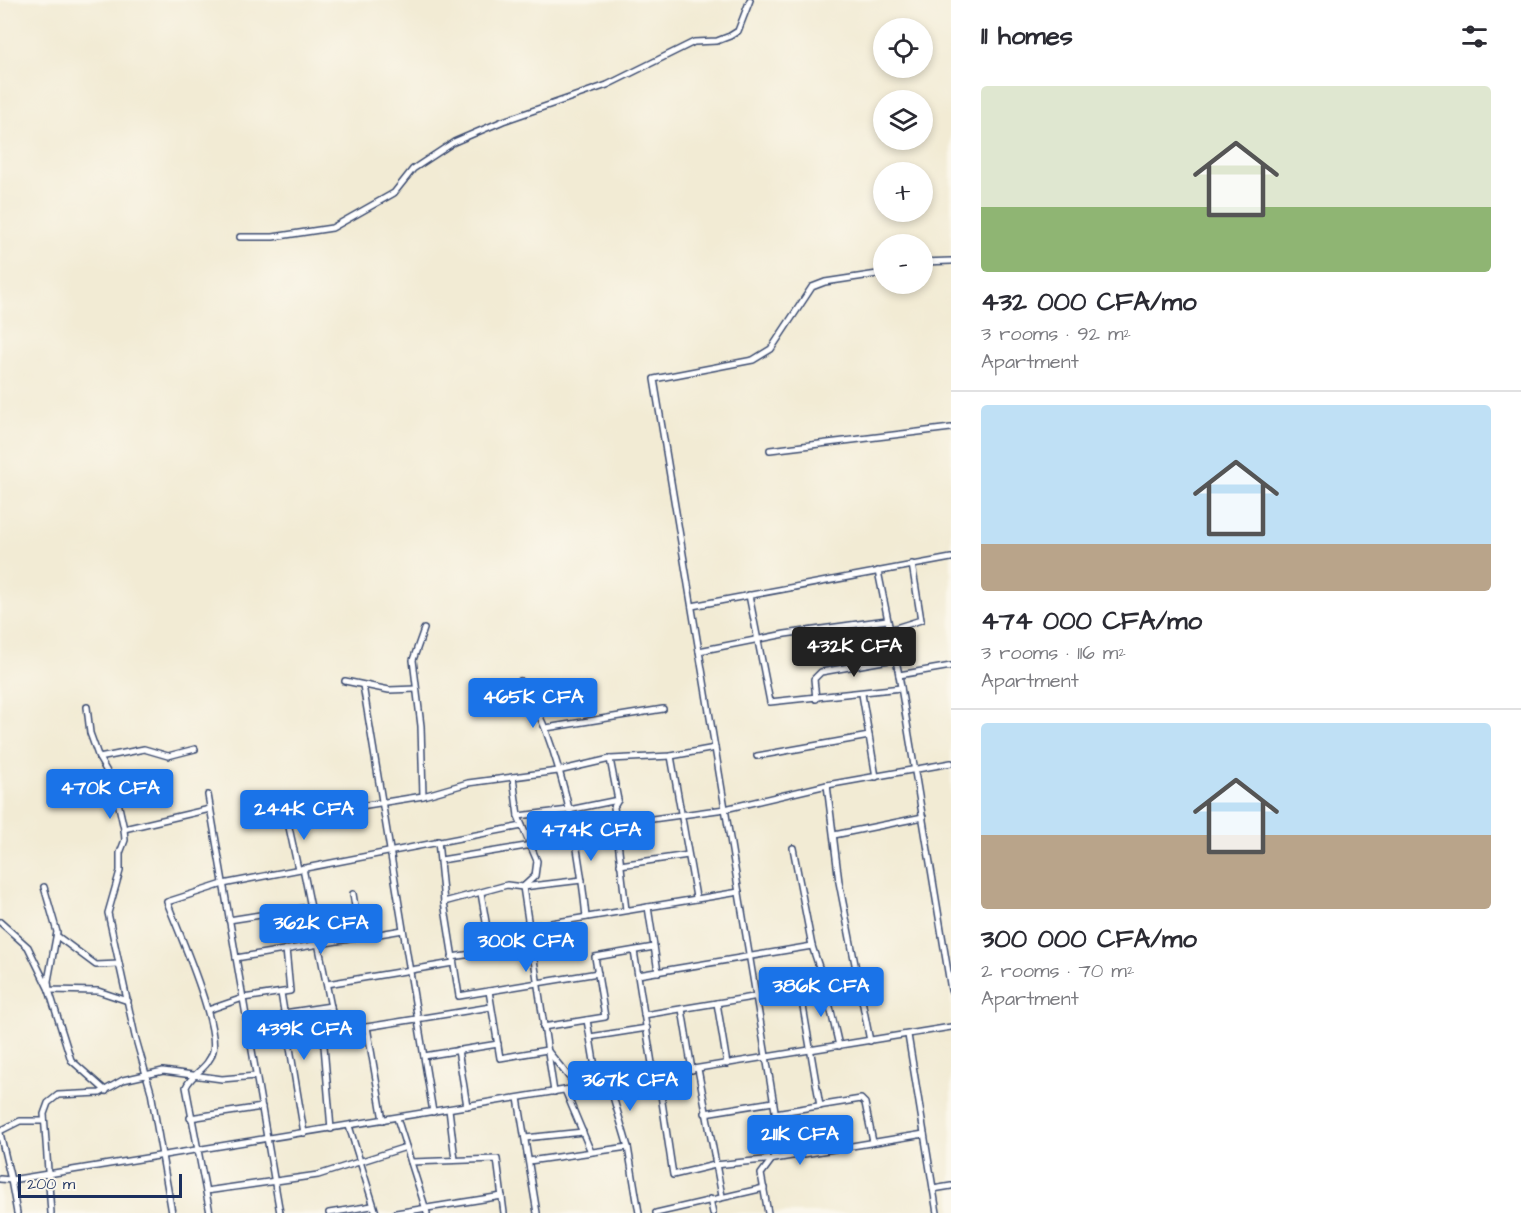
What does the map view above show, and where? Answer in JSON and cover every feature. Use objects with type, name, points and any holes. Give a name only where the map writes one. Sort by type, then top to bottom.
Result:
[{"type":"street","points":[[240,237],[273,237],[332,228],[394,193],[413,169],[454,142],[503,121],[607,85],[694,42],[717,41],[730,36],[738,31],[750,0]]},
{"type":"street","points":[[933,262],[951,261]]},
{"type":"street","points":[[768,1213],[761,1174],[781,1148],[654,379],[753,360],[771,349],[812,287],[825,282],[873,275]]},
{"type":"street","points":[[770,450],[951,428]]},
{"type":"street","points":[[692,606],[951,558]]},
{"type":"street","points":[[889,630],[921,621],[912,564]]},
{"type":"street","points":[[878,571],[899,675],[951,990]]},
{"type":"street","points":[[748,595],[770,702],[816,699],[901,688]]},
{"type":"street","points":[[699,651],[757,639],[887,620]]},
{"type":"street","points":[[423,796],[421,726],[413,660],[424,629]]},
{"type":"street","points":[[816,699],[814,678],[821,672],[896,659]]},
{"type":"street","points":[[899,675],[951,666]]},
{"type":"street","points":[[345,681],[389,690],[416,689]]},
{"type":"street","points":[[520,681],[546,728],[569,810],[582,880],[586,917]]},
{"type":"street","points":[[363,685],[433,1112]]},
{"type":"street","points":[[862,694],[876,777]]},
{"type":"street","points":[[87,707],[90,733],[99,759],[114,784],[126,835],[120,853],[120,871],[108,913],[135,1036],[147,1073],[172,1213]]},
{"type":"street","points":[[546,728],[663,709]]},
{"type":"street","points":[[757,756],[868,736]]},
{"type":"street","points":[[255,823],[423,796],[468,783],[558,771],[610,759],[670,756],[715,748]]},
{"type":"street","points":[[99,759],[144,749],[168,756],[195,749]]},
{"type":"street","points":[[670,756],[696,897]]},
{"type":"street","points":[[610,759],[618,800],[614,807],[626,910]]},
{"type":"street","points":[[616,824],[725,809],[827,785],[951,763]]},
{"type":"street","points":[[513,777],[518,816],[532,843],[537,861],[535,876],[523,887]]},
{"type":"street","points":[[827,785],[848,935],[870,1041]]},
{"type":"street","points":[[208,795],[280,1213]]},
{"type":"street","points":[[518,816],[569,810],[618,800]]},
{"type":"street","points":[[124,829],[210,809]]},
{"type":"street","points":[[834,835],[923,817]]},
{"type":"street","points":[[287,818],[311,907],[336,1032]]},
{"type":"street","points":[[210,1213],[196,1150],[186,1087],[195,1074],[210,1061],[214,1050],[208,1010],[167,902],[223,884],[522,826]]},
{"type":"street","points":[[441,860],[574,833]]},
{"type":"street","points":[[438,841],[444,902],[459,996],[598,973]]},
{"type":"street","points":[[793,848],[812,946],[825,985],[839,1046]]},
{"type":"street","points":[[620,865],[688,855]]},
{"type":"street","points":[[444,902],[507,885],[523,887],[582,880]]},
{"type":"street","points":[[44,887],[57,936],[48,981],[49,990]]},
{"type":"street","points":[[523,887],[527,927],[554,1092]]},
{"type":"street","points":[[527,927],[696,897],[739,892]]},
{"type":"street","points":[[481,893],[491,951]]},
{"type":"street","points":[[353,894],[360,937]]},
{"type":"street","points":[[229,920],[311,907]]},
{"type":"street","points":[[648,907],[658,972]]},
{"type":"street","points":[[0,922],[28,947],[49,990],[71,1060],[106,1091]]},
{"type":"street","points":[[236,958],[403,930]]},
{"type":"street","points":[[57,936],[96,965],[119,964]]},
{"type":"street","points":[[327,984],[410,970],[491,951],[530,945]]},
{"type":"street","points":[[638,975],[812,946]]},
{"type":"street","points":[[543,1027],[605,1017],[595,957],[654,947]]},
{"type":"street","points":[[208,1010],[243,998],[290,991],[286,950]]},
{"type":"street","points":[[634,951],[673,1175],[716,1165],[774,1159],[924,1134]]},
{"type":"street","points":[[644,1015],[825,985]]},
{"type":"street","points":[[800,989],[820,1106]]},
{"type":"street","points":[[49,990],[98,991],[128,1001]]},
{"type":"street","points":[[489,991],[500,1058],[547,1050]]},
{"type":"street","points":[[280,993],[304,1133]]},
{"type":"street","points":[[717,1003],[727,1064]]},
{"type":"street","points":[[284,1013],[331,1006]]},
{"type":"street","points":[[331,1129],[323,1034],[491,1007]]},
{"type":"street","points":[[682,1009],[722,1196]]},
{"type":"street","points":[[587,1020],[598,1085]]},
{"type":"street","points":[[367,1027],[382,1120]]},
{"type":"street","points":[[590,1037],[646,1028]]},
{"type":"street","points":[[0,1179],[11,1180],[128,1159],[162,1156],[951,1028]]},
{"type":"street","points":[[908,1035],[937,1213]]},
{"type":"street","points":[[424,1056],[498,1044]]},
{"type":"street","points":[[458,1050],[467,1106]]},
{"type":"street","points":[[547,1050],[578,1088]]},
{"type":"street","points":[[51,1213],[50,1173],[44,1114],[48,1103],[58,1095],[106,1091],[123,1080],[147,1073],[178,1071],[222,1079],[256,1076]]},
{"type":"street","points":[[609,1083],[628,1147],[639,1213]]},
{"type":"street","points":[[565,1090],[591,1152]]},
{"type":"street","points":[[518,1098],[537,1213]]},
{"type":"street","points":[[775,1113],[863,1101],[873,1143]]},
{"type":"street","points":[[705,1113],[773,1102]]},
{"type":"street","points":[[190,1118],[262,1107]]},
{"type":"street","points":[[448,1109],[455,1160]]},
{"type":"street","points":[[397,1118],[427,1210]]},
{"type":"street","points":[[17,1213],[0,1132],[20,1121],[44,1121]]},
{"type":"street","points":[[349,1126],[376,1213]]},
{"type":"street","points":[[525,1138],[583,1132]]},
{"type":"street","points":[[206,1191],[318,1175],[406,1147]]},
{"type":"street","points":[[529,1161],[628,1147]]},
{"type":"street","points":[[411,1162],[497,1159],[504,1213]]},
{"type":"street","points":[[933,1189],[951,1186]]},
{"type":"street","points":[[657,1213],[680,1210],[710,1199],[764,1188]]},
{"type":"street","points":[[396,1213],[427,1210],[502,1196]]},
{"type":"street","points":[[710,1199],[713,1213]]},
{"type":"street","points":[[330,1213],[372,1206]]}]
